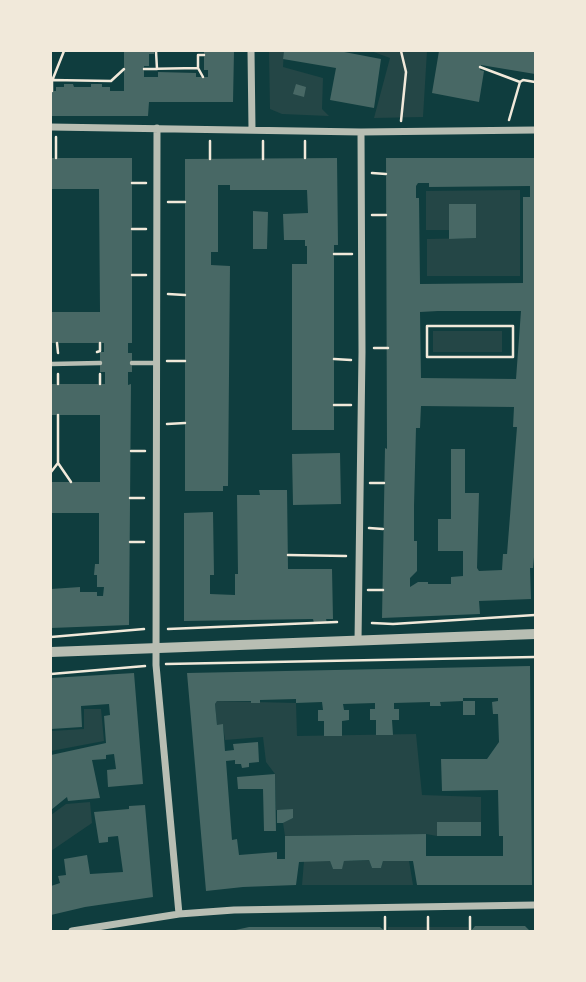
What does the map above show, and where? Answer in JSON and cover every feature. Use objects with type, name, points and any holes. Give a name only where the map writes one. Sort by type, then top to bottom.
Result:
[{"type":"street","points":[[251,51],[252,129]]},
{"type":"street","points":[[53,127],[361,132],[535,130]]},
{"type":"street","points":[[157,128],[156,665],[179,915]]},
{"type":"street","points":[[358,641],[362,360],[361,132]]},
{"type":"street","points":[[51,652],[535,634]]},
{"type":"street","points":[[72,931],[179,915],[274,907],[535,905]]},
{"type":"lane","points":[[132,363],[157,362]]},
{"type":"lane","points":[[51,364],[100,363]]},
{"type":"path","points":[[52,91],[51,81],[64,51]]},
{"type":"path","points":[[156,51],[157,69]]},
{"type":"path","points":[[401,51],[406,72],[401,121]]},
{"type":"path","points":[[202,54],[198,55],[198,68],[203,77]]},
{"type":"path","points":[[480,67],[521,81],[535,82]]},
{"type":"path","points":[[144,69],[198,68]]},
{"type":"path","points":[[51,81],[111,81],[124,69]]},
{"type":"path","points":[[502,75],[503,69]]},
{"type":"path","points":[[507,130],[524,72]]},
{"type":"path","points":[[53,127],[56,158]]},
{"type":"path","points":[[210,129],[211,159]]},
{"type":"path","points":[[263,130],[263,159]]},
{"type":"path","points":[[305,159],[306,131]]},
{"type":"path","points":[[157,202],[185,202]]},
{"type":"path","points":[[334,254],[362,254]]},
{"type":"path","points":[[157,294],[186,295]]},
{"type":"path","points":[[427,326],[513,326],[513,346],[513,357],[427,357],[427,326]]},
{"type":"path","points":[[513,346],[519,346]]},
{"type":"path","points":[[371,347],[388,348]]},
{"type":"path","points":[[421,348],[427,348]]},
{"type":"path","points":[[334,359],[362,360]]},
{"type":"path","points":[[157,362],[185,361]]},
{"type":"path","points":[[334,405],[361,405]]},
{"type":"path","points":[[58,415],[58,463],[71,482]]},
{"type":"path","points":[[156,424],[185,424]]},
{"type":"path","points":[[131,451],[156,451]]},
{"type":"path","points":[[51,472],[58,463]]},
{"type":"path","points":[[130,498],[156,498]]},
{"type":"path","points":[[130,542],[156,542]]},
{"type":"path","points":[[288,555],[346,556]]},
{"type":"path","points":[[372,623],[459,621],[535,615]]},
{"type":"path","points":[[168,629],[337,622]]},
{"type":"path","points":[[51,637],[144,629]]},
{"type":"path","points":[[51,674],[156,665],[535,657]]},
{"type":"shaded area","points":[[269,51],[284,51],[283,67],[323,78],[322,109],[329,116],[282,114],[270,109]]},
{"type":"shaded area","points":[[371,51],[427,51],[423,117],[374,118],[390,58]]},
{"type":"shaded area","points":[[520,190],[520,276],[427,276],[427,239],[476,238],[449,230],[426,230],[426,191]]},
{"type":"shaded area","points":[[433,331],[502,331],[502,352],[433,352]]},
{"type":"shaded area","points":[[217,701],[296,703],[297,736],[416,734],[422,795],[481,797],[481,822],[438,822],[437,836],[285,836],[283,823],[293,818],[293,810],[276,810],[275,774],[266,762],[263,737],[225,740],[223,725],[217,725]]},
{"type":"shaded area","points":[[84,709],[101,709],[104,741],[51,751],[51,731],[84,729]]},
{"type":"shaded area","points":[[90,802],[92,823],[51,851],[51,815],[66,804]]},
{"type":"shaded area","points":[[369,860],[372,868],[381,868],[383,861],[409,861],[413,885],[302,885],[304,861],[330,861],[333,869],[341,869],[344,861]]},
{"type":"shaded area","points":[[388,927],[468,927],[468,931],[388,931]]},
{"type":"building","points":[[124,51],[154,51],[154,54],[149,54],[149,66],[144,66],[144,77],[158,77],[158,72],[196,73],[196,77],[208,77],[208,70],[204,70],[204,51],[234,51],[233,102],[149,102],[148,116],[51,116],[51,91],[56,91],[56,87],[64,87],[64,84],[91,87],[91,84],[102,84],[102,87],[110,87],[110,91],[124,91]]},
{"type":"building","points":[[284,51],[339,51],[381,59],[374,108],[330,100],[336,68],[283,59]]},
{"type":"building","points":[[439,51],[535,51],[535,74],[481,65],[480,70],[484,71],[479,102],[432,93]]},
{"type":"building","points":[[296,84],[306,87],[304,97],[293,94]]},
{"type":"building","points":[[51,158],[132,158],[132,343],[128,343],[128,353],[132,353],[132,372],[128,372],[128,385],[131,384],[129,625],[51,628],[51,589],[80,587],[80,592],[97,592],[97,596],[103,596],[104,587],[97,587],[97,575],[94,575],[95,564],[99,564],[99,513],[51,513],[51,482],[100,482],[100,415],[51,415],[51,384],[105,384],[105,372],[100,372],[100,352],[104,352],[104,343],[51,343],[51,312],[100,312],[99,189],[51,189]]},
{"type":"building","points":[[337,158],[334,430],[292,430],[292,264],[307,264],[307,246],[305,240],[284,240],[283,214],[308,213],[307,190],[230,190],[230,185],[218,185],[218,252],[211,252],[211,265],[230,266],[228,486],[223,486],[223,491],[185,491],[185,159]]},
{"type":"building","points":[[386,158],[535,158],[535,546],[533,568],[530,568],[531,599],[479,601],[480,614],[382,618],[385,448],[387,449]],"holes":[[[418,183],[429,183],[429,187],[530,186],[530,197],[523,197],[523,283],[420,284],[419,198],[416,198]],[[521,311],[516,379],[421,378],[420,312]],[[421,406],[514,407],[513,427],[517,427],[507,554],[503,554],[502,570],[479,571],[477,568],[479,493],[465,493],[465,449],[451,449],[451,519],[438,519],[438,551],[463,551],[463,576],[451,577],[451,584],[418,582],[410,587],[410,578],[417,571],[414,506],[416,428],[420,428]]]},
{"type":"building","points":[[449,204],[476,204],[476,238],[449,239]]},
{"type":"building","points":[[253,211],[268,212],[267,249],[253,249]]},
{"type":"building","points":[[340,453],[341,504],[293,505],[292,454]]},
{"type":"building","points":[[259,490],[287,490],[288,569],[332,569],[333,619],[326,619],[327,623],[314,623],[313,619],[184,621],[184,513],[213,512],[214,575],[210,575],[210,594],[235,595],[235,574],[238,574],[237,495],[260,495]]},
{"type":"building","points":[[530,666],[532,885],[417,885],[413,861],[383,861],[381,868],[372,868],[369,860],[344,861],[342,869],[333,869],[330,861],[299,862],[296,885],[206,891],[187,673]],"holes":[[[463,698],[498,698],[498,701],[492,702],[493,714],[498,714],[499,742],[487,759],[441,759],[442,791],[498,790],[499,836],[503,836],[503,856],[426,856],[426,834],[285,836],[285,859],[277,859],[277,852],[239,855],[237,839],[232,840],[226,761],[235,760],[235,764],[241,764],[242,768],[249,767],[249,763],[259,762],[258,742],[233,744],[234,750],[225,751],[223,724],[217,725],[217,701],[260,703],[260,700],[296,699],[296,703],[322,702],[323,710],[318,710],[318,721],[324,721],[324,736],[342,736],[342,721],[349,720],[349,710],[344,710],[343,704],[375,703],[375,709],[370,709],[370,720],[376,720],[376,735],[393,735],[392,720],[399,720],[399,709],[394,709],[394,703],[430,702],[430,706],[441,706],[440,702],[463,701]]]},
{"type":"building","points":[[134,673],[143,784],[108,787],[107,770],[116,769],[114,754],[106,755],[106,759],[92,760],[100,798],[68,801],[67,797],[51,810],[51,755],[106,743],[104,716],[110,715],[109,704],[81,706],[82,727],[51,729],[51,678]]},
{"type":"building","points":[[463,701],[475,701],[475,715],[463,715]]},
{"type":"building","points":[[275,774],[276,831],[264,831],[263,789],[238,789],[237,777]]},
{"type":"building","points":[[145,805],[153,897],[51,915],[51,886],[60,883],[58,876],[66,875],[64,859],[87,855],[90,874],[123,872],[118,836],[108,837],[108,842],[99,843],[94,812]]},
{"type":"building","points":[[293,809],[293,818],[277,823],[277,810]]},
{"type":"building","points":[[437,822],[481,822],[481,836],[437,836]]},
{"type":"building","points":[[475,926],[525,926],[530,931],[471,931]]},
{"type":"building","points":[[249,927],[380,927],[385,931],[231,931]]}]
